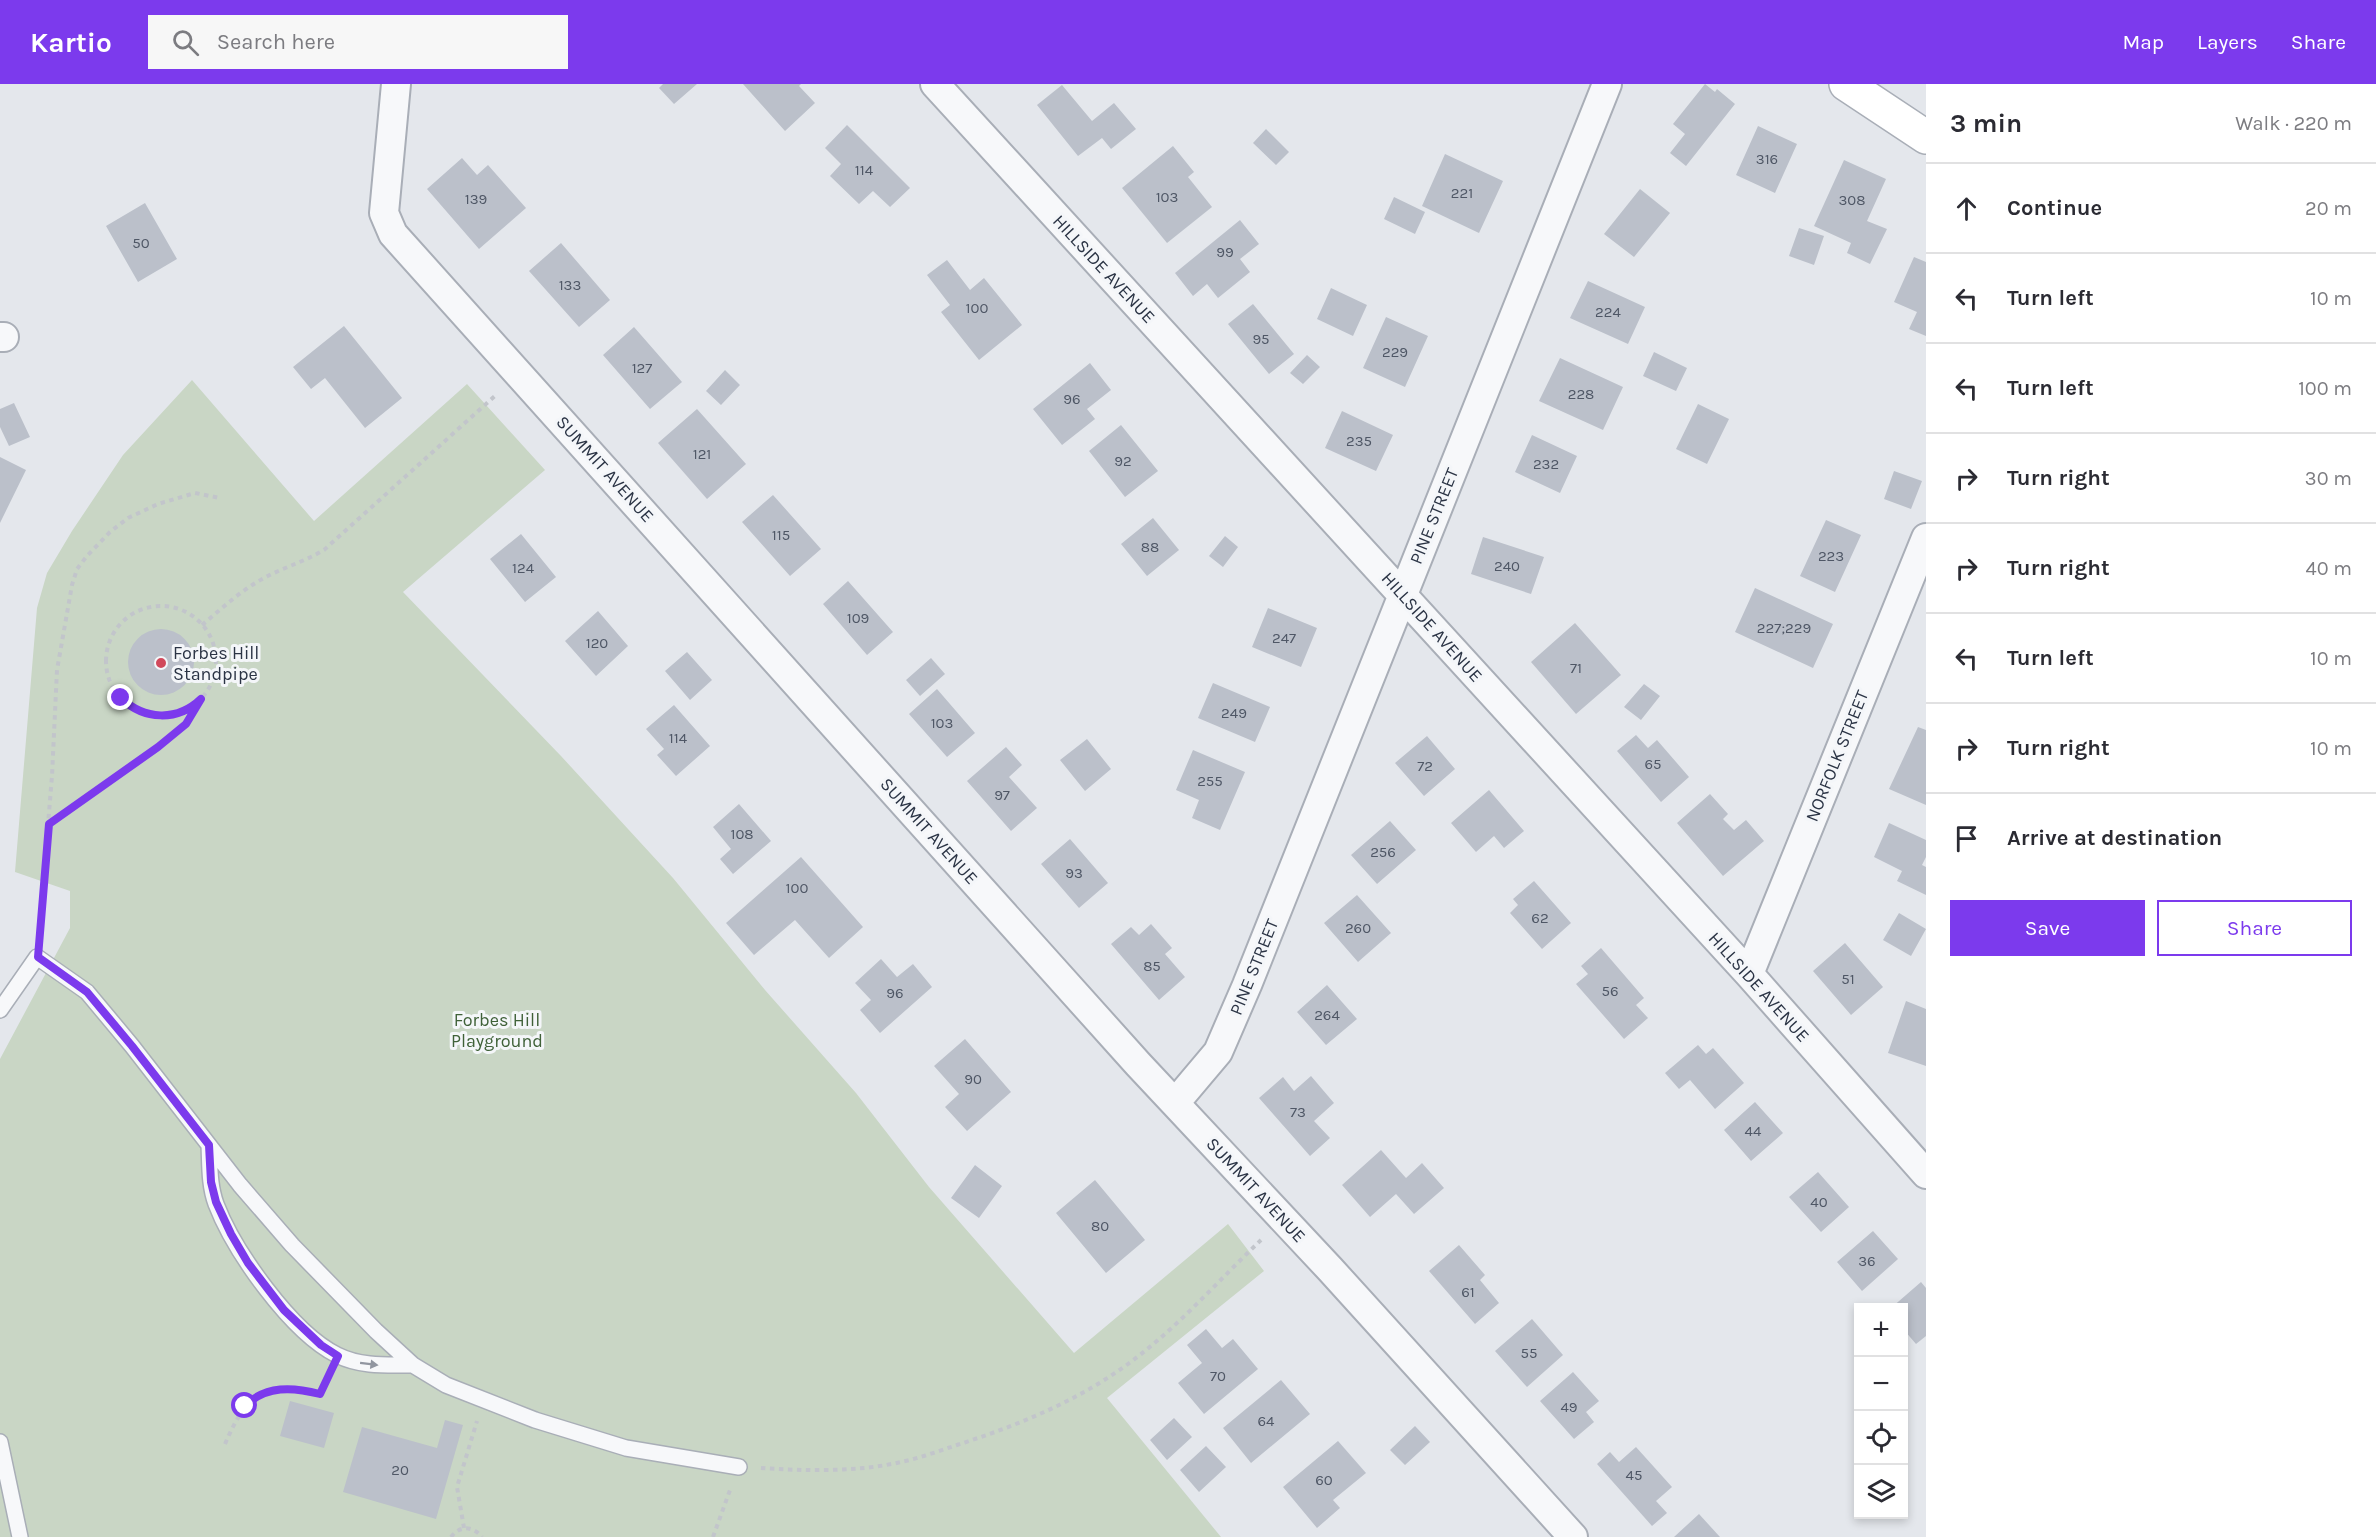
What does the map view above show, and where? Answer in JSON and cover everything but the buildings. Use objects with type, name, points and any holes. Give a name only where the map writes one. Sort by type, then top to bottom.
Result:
[{"type":"main road","points":[[1846,84],[1926,137]]},
{"type":"street","name":"SUMMIT AVENUE","points":[[396,84],[384,213],[393,234],[1175,1103],[1573,1537]]},
{"type":"street","name":"HILLSIDE AVENUE","points":[[935,84],[1749,974],[1926,1174]]},
{"type":"street","name":"PINE STREET","points":[[1175,1103],[1218,1052],[1606,84]]},
{"type":"street","name":"NORFOLK STREET","points":[[1749,974],[1926,538]]},
{"type":"lane","points":[[0,1010],[38,957],[87,992],[292,1245],[376,1331],[413,1365],[446,1385],[535,1420],[626,1448],[739,1467]]},
{"type":"lane","points":[[209,1145],[211,1182],[216,1202],[248,1263],[284,1310],[321,1345],[338,1356],[366,1365],[413,1365]]},
{"type":"lane","points":[[0,1442],[20,1537]]},
{"type":"path","points":[[202,625],[256,583],[283,568],[308,560],[324,550],[501,390]]},
{"type":"path","points":[[38,957],[49,824],[57,670],[77,569],[110,532],[128,518],[148,508],[195,493],[220,498]]},
{"type":"path","points":[[49,824],[158,747],[186,724],[201,699],[215,675],[216,657],[212,640],[202,625],[188,614],[171,607],[153,607],[136,613],[122,624],[111,639],[106,665],[115,691],[127,704],[143,713],[170,716],[187,710],[201,699]]},
{"type":"path","points":[[713,1537],[739,1467],[827,1468],[900,1462],[982,1437],[1071,1400],[1152,1345],[1283,1219]]},
{"type":"path","points":[[225,1444],[235,1421],[253,1398],[264,1392],[286,1389],[320,1394],[338,1356]]},
{"type":"path","points":[[464,1528],[457,1487],[483,1401]]},
{"type":"path","points":[[451,1537],[455,1532],[464,1528],[474,1530],[482,1537]]},
{"type":"green space","name":"Forbes Hill Playground","points":[[192,380],[314,521],[467,384],[545,470],[403,592],[561,756],[673,878],[765,990],[856,1093],[929,1187],[1074,1353],[1228,1224],[1264,1271],[1107,1398],[1221,1537],[0,1537],[0,1059],[70,928],[70,891],[15,872],[37,608],[47,573],[123,455]]},
{"type":"place","name":"Forbes Hill Standpipe","points":[[161,663]]},
{"type":"route","points":[[121,698],[135,710],[161,716],[179,714],[201,699],[186,724],[158,747],[49,824],[38,957],[87,992],[209,1145],[211,1182],[216,1202],[222,1218],[248,1263],[284,1310],[321,1345],[338,1356],[331,1375],[320,1394],[293,1388],[279,1389],[264,1392],[245,1406]]}]
